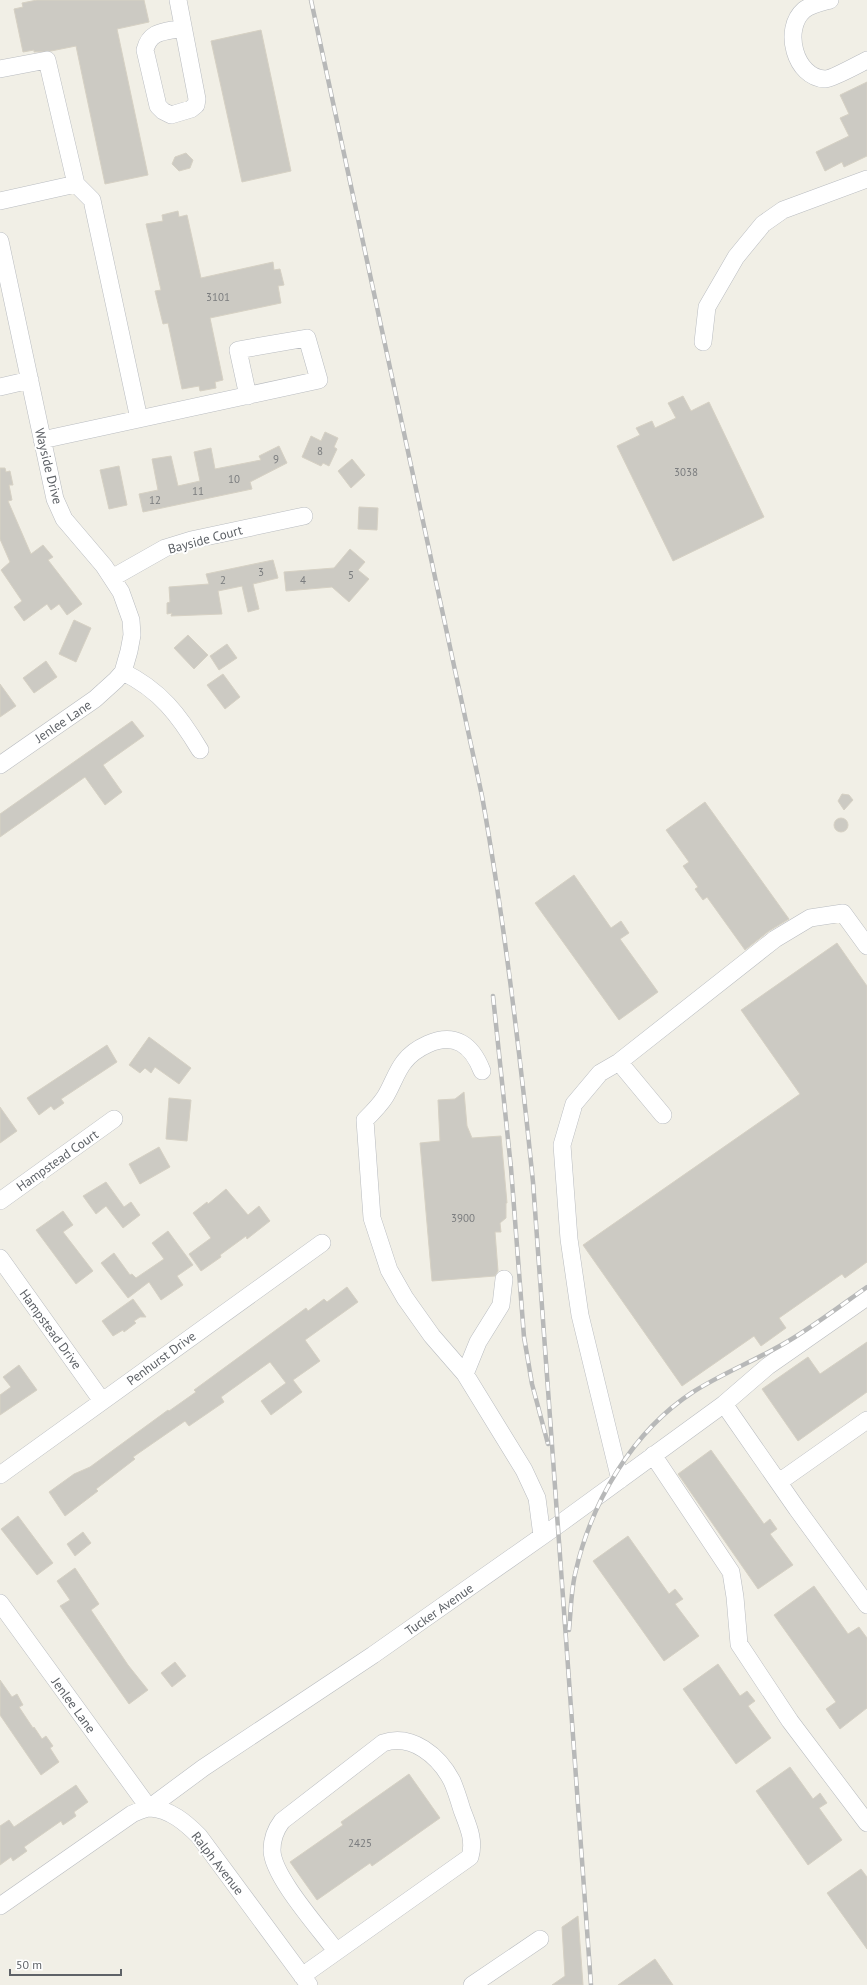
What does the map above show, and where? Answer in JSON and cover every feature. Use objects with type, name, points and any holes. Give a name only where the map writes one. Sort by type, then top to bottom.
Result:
[{"type":"street","points":[[178,0],[182,28],[198,99],[196,106],[191,109],[171,115],[163,111],[158,106],[145,50],[147,42],[153,35],[182,28]]},
{"type":"street","points":[[830,0],[804,10],[794,24],[793,39],[799,61],[811,76],[826,79],[867,60]]},
{"type":"street","points":[[0,69],[47,60],[76,184],[92,200],[139,419]]},
{"type":"street","points":[[703,342],[707,307],[736,257],[763,224],[783,210],[867,179]]},
{"type":"street","points":[[0,200],[76,184]]},
{"type":"street","name":"Wayside Drive","points":[[0,242],[55,499],[64,519],[96,556],[112,578],[127,606],[131,620],[132,635],[124,672]]},
{"type":"street","points":[[42,440],[248,396],[319,380],[307,338],[238,350],[248,396]]},
{"type":"street","points":[[0,387],[30,380]]},
{"type":"street","name":"Bayside Court","points":[[112,578],[166,548],[192,540],[304,516]]},
{"type":"street","points":[[124,672],[141,681],[164,700],[177,714],[200,750]]},
{"type":"street","name":"Jenlee Lane","points":[[0,766],[95,699],[124,672]]},
{"type":"street","points":[[620,1480],[580,1315],[569,1239],[562,1145],[574,1104],[600,1073],[619,1062],[775,939],[810,918],[843,913],[867,946]]},
{"type":"street","points":[[482,1070],[476,1055],[465,1045],[449,1039],[430,1043],[418,1048],[404,1062],[384,1099],[365,1120],[372,1218],[389,1270],[432,1336],[465,1374],[532,1486],[537,1498],[542,1536]]},
{"type":"street","points":[[619,1062],[664,1115]]},
{"type":"street","name":"Hampstead Court","points":[[0,1201],[114,1119]]},
{"type":"street","name":"Penhurst Drive","points":[[0,1475],[322,1243]]},
{"type":"street","name":"Hampstead Drive","points":[[0,1258],[102,1401]]},
{"type":"street","points":[[465,1374],[478,1342],[501,1305],[504,1279]]},
{"type":"street","name":"Tucker Avenue","points":[[149,1808],[203,1768],[373,1655],[542,1536],[724,1404],[768,1366],[867,1297]]},
{"type":"street","points":[[724,1404],[867,1605]]},
{"type":"street","points":[[779,1482],[867,1420]]},
{"type":"street","points":[[654,1455],[731,1572],[735,1596],[739,1644],[790,1721],[867,1823]]},
{"type":"street","name":"Jenlee Lane","points":[[0,1603],[149,1808]]},
{"type":"street","points":[[306,1980],[336,1951],[470,1857],[472,1850],[472,1837],[452,1782],[434,1758],[419,1746],[404,1740],[394,1739],[383,1743],[282,1821],[276,1829],[272,1850],[275,1862],[283,1880],[336,1951]]},
{"type":"street","points":[[0,1906],[120,1821],[132,1814],[149,1808]]},
{"type":"street","name":"Ralph Avenue","points":[[149,1808],[164,1811],[184,1821],[199,1836],[306,1980]]},
{"type":"street","points":[[472,1985],[540,1939]]},
{"type":"building","points":[[37,0],[144,0],[149,22],[117,29],[148,175],[105,184],[76,46],[51,51],[34,52],[34,50],[23,52],[14,9],[23,7],[22,3]]},
{"type":"building","points":[[261,30],[291,171],[242,182],[211,41]]},
{"type":"building","points":[[867,82],[867,156],[844,167],[842,162],[825,171],[816,152],[849,136],[840,118],[849,114],[840,95]]},
{"type":"building","points":[[186,153],[193,160],[190,168],[179,171],[172,164],[175,157]]},
{"type":"building","points":[[178,211],[179,217],[187,215],[201,278],[273,262],[274,270],[280,269],[284,285],[278,286],[281,303],[210,318],[223,380],[215,382],[216,388],[200,391],[199,386],[182,389],[168,323],[163,324],[155,291],[161,290],[146,224],[163,221],[162,215]]},
{"type":"building","points":[[683,396],[691,411],[709,402],[764,517],[673,561],[617,446],[640,435],[636,428],[652,421],[655,428],[676,418],[668,403]]},
{"type":"building","points":[[325,432],[338,438],[334,447],[337,449],[329,466],[323,463],[321,466],[302,457],[311,436],[321,441]]},
{"type":"building","points":[[279,446],[287,463],[250,482],[252,489],[143,512],[139,494],[158,490],[152,459],[171,456],[178,486],[200,481],[194,452],[211,448],[215,469],[261,460],[259,456]]},
{"type":"building","points":[[352,459],[365,475],[351,488],[338,471]]},
{"type":"building","points":[[119,466],[127,505],[109,509],[100,470]]},
{"type":"building","points":[[0,468],[5,468],[6,472],[10,471],[13,485],[9,485],[12,500],[8,501],[31,554],[43,545],[53,557],[48,560],[82,604],[67,615],[59,604],[51,610],[47,604],[24,621],[14,607],[22,601],[1,570],[10,562],[0,539]]},
{"type":"building","points":[[359,507],[378,508],[377,530],[358,529]]},
{"type":"building","points":[[350,549],[365,562],[358,570],[369,579],[349,602],[332,587],[286,591],[284,572],[334,568]]},
{"type":"building","points":[[273,560],[278,578],[253,584],[259,609],[248,612],[242,586],[218,591],[222,614],[171,616],[172,613],[167,614],[167,603],[170,602],[169,587],[209,584],[206,574]]},
{"type":"building","points":[[74,620],[91,628],[76,662],[59,654]]},
{"type":"building","points":[[188,635],[208,655],[194,669],[174,648]]},
{"type":"building","points":[[227,644],[237,658],[219,670],[210,656]]},
{"type":"building","points":[[46,661],[57,677],[34,693],[23,678]]},
{"type":"building","points":[[223,674],[240,697],[225,709],[207,685]]},
{"type":"building","points":[[0,684],[16,706],[0,717]]},
{"type":"building","points":[[132,721],[144,736],[103,765],[122,792],[105,805],[85,777],[0,837],[0,814]]},
{"type":"building","points":[[842,794],[849,795],[853,800],[844,810],[838,801]]},
{"type":"building","points":[[705,802],[789,919],[769,931],[745,950],[707,897],[703,900],[695,889],[698,887],[683,866],[689,862],[666,830]]},
{"type":"building","points":[[841,818],[846,820],[848,825],[846,830],[841,832],[836,830],[834,825],[836,820]]},
{"type":"building","points":[[574,875],[611,928],[621,921],[629,933],[620,939],[658,992],[619,1020],[535,903]]},
{"type":"building","points":[[837,943],[867,986],[867,1262],[845,1278],[842,1274],[779,1318],[786,1328],[761,1346],[754,1336],[682,1386],[583,1245],[800,1094],[741,1010]]},
{"type":"building","points":[[149,1037],[191,1068],[179,1084],[155,1067],[151,1073],[145,1068],[140,1073],[129,1065]]},
{"type":"building","points":[[107,1045],[117,1062],[61,1099],[64,1103],[54,1110],[51,1106],[39,1115],[27,1098]]},
{"type":"building","points":[[464,1092],[467,1126],[472,1138],[501,1136],[507,1203],[506,1218],[500,1223],[501,1232],[495,1232],[498,1271],[495,1276],[432,1281],[420,1143],[440,1141],[438,1100],[455,1099]]},
{"type":"building","points":[[169,1098],[191,1100],[187,1141],[166,1139]]},
{"type":"building","points":[[0,1107],[17,1131],[0,1143]]},
{"type":"building","points":[[159,1147],[170,1167],[140,1184],[129,1164]]},
{"type":"building","points":[[106,1182],[124,1207],[131,1202],[140,1215],[123,1228],[106,1206],[96,1214],[83,1196]]},
{"type":"building","points":[[226,1189],[248,1215],[259,1206],[270,1221],[247,1239],[246,1236],[220,1255],[221,1257],[201,1271],[189,1254],[211,1238],[193,1213],[207,1202],[208,1204]]},
{"type":"building","points":[[63,1211],[73,1225],[63,1232],[93,1271],[76,1284],[36,1230]]},
{"type":"building","points":[[168,1231],[193,1265],[177,1276],[183,1285],[161,1300],[149,1282],[128,1298],[101,1263],[114,1253],[130,1275],[132,1274],[136,1278],[164,1259],[152,1243]]},
{"type":"building","points":[[347,1287],[358,1302],[305,1340],[320,1361],[293,1380],[302,1392],[271,1415],[261,1401],[286,1383],[270,1362],[221,1397],[224,1402],[189,1426],[185,1421],[133,1457],[135,1459],[96,1489],[98,1491],[65,1516],[49,1492],[74,1474],[90,1467],[168,1410],[169,1411],[196,1392],[194,1390],[306,1308],[308,1311],[324,1299],[327,1302]]},
{"type":"building","points":[[133,1299],[146,1317],[140,1317],[134,1321],[136,1323],[124,1332],[123,1330],[113,1336],[102,1321]]},
{"type":"building","points":[[867,1342],[867,1392],[798,1441],[762,1389],[808,1357],[820,1374]]},
{"type":"building","points":[[19,1365],[37,1390],[0,1415],[0,1395],[11,1387],[3,1377]]},
{"type":"building","points":[[711,1450],[764,1524],[770,1519],[777,1529],[770,1534],[793,1565],[758,1589],[678,1474]]},
{"type":"building","points":[[18,1516],[53,1563],[37,1575],[1,1529]]},
{"type":"building","points":[[83,1532],[91,1543],[75,1556],[67,1544]]},
{"type":"building","points":[[628,1536],[669,1594],[675,1589],[683,1599],[675,1604],[699,1636],[664,1661],[593,1561]]},
{"type":"building","points":[[75,1568],[99,1604],[91,1610],[128,1665],[148,1690],[129,1704],[60,1606],[70,1600],[57,1581]]},
{"type":"building","points":[[814,1586],[848,1634],[859,1627],[867,1638],[867,1708],[840,1729],[826,1709],[836,1702],[774,1615]]},
{"type":"building","points":[[175,1662],[186,1676],[172,1687],[161,1673]]},
{"type":"building","points":[[718,1664],[740,1696],[747,1691],[755,1701],[748,1706],[771,1738],[736,1764],[683,1689]]},
{"type":"building","points":[[0,1680],[12,1697],[17,1694],[23,1705],[19,1707],[33,1728],[34,1727],[42,1739],[46,1736],[53,1746],[50,1748],[59,1762],[41,1775],[0,1715]]},
{"type":"building","points":[[790,1767],[813,1799],[820,1793],[827,1803],[819,1808],[842,1840],[808,1865],[756,1791]]},
{"type":"building","points":[[409,1774],[440,1818],[372,1866],[370,1863],[317,1900],[290,1862],[343,1825],[341,1822]]},
{"type":"building","points":[[76,1785],[88,1802],[74,1812],[76,1816],[63,1825],[61,1821],[24,1847],[27,1851],[13,1861],[11,1857],[0,1865],[0,1826],[9,1820],[14,1827]]},
{"type":"building","points":[[861,1869],[867,1877],[867,1949],[827,1893]]},
{"type":"building","points":[[578,1916],[583,1985],[552,1985],[565,1976],[562,1927]]},
{"type":"building","points":[[655,1959],[673,1985],[618,1985]]},
{"type":"railway","points":[[311,0],[482,796],[505,940],[523,1085],[533,1182],[591,1985]]},
{"type":"railway","points":[[493,996],[511,1168],[524,1337],[532,1384],[548,1444]]},
{"type":"railway","points":[[569,1630],[574,1577],[583,1544],[604,1494],[634,1447],[671,1408],[693,1392],[770,1352],[795,1337],[867,1287]]}]
